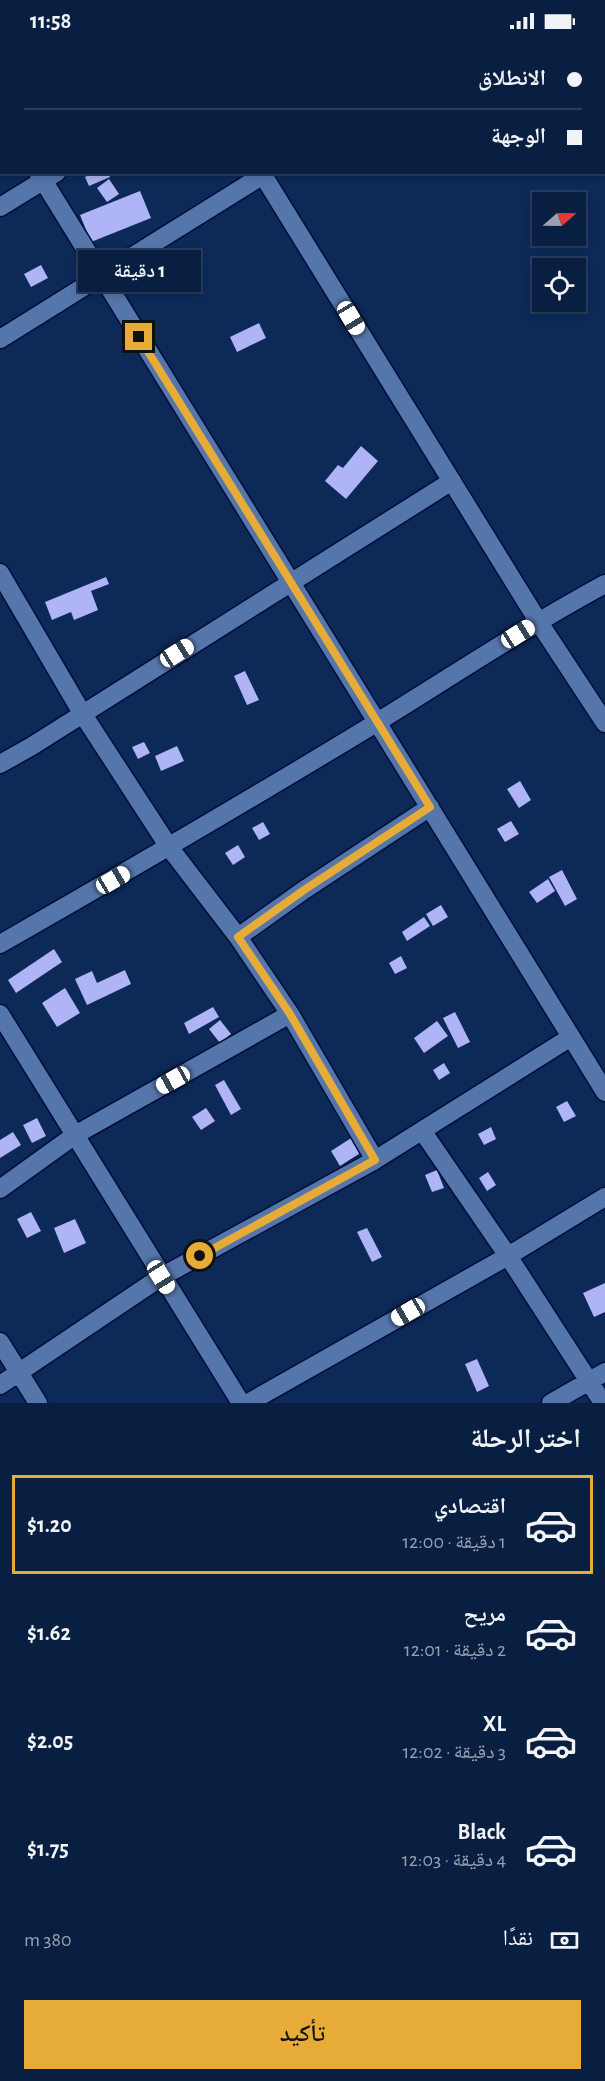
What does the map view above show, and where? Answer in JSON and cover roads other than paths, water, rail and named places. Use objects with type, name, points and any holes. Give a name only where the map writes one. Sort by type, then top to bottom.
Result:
[{"type":"street","points":[[0,339],[262,174],[538,621],[605,723]]},
{"type":"street","points":[[0,207],[46,175],[102,276],[605,1092]]},
{"type":"street","points":[[0,764],[452,482]]},
{"type":"street","points":[[0,573],[82,713],[169,848],[238,937],[290,1014],[375,1160]]},
{"type":"street","points":[[0,944],[169,848],[538,621],[605,584]]},
{"type":"street","points":[[238,937],[304,890],[430,807]]},
{"type":"street","points":[[0,1014],[241,1403]]},
{"type":"street","points":[[0,1189],[75,1135],[290,1014]]},
{"type":"street","points":[[0,1385],[161,1277],[423,1132],[571,1037]]},
{"type":"street","points":[[423,1132],[508,1256],[597,1377],[603,1403]]},
{"type":"street","points":[[248,1403],[508,1256],[605,1197]]},
{"type":"street","points":[[0,1342],[38,1403]]},
{"type":"street","points":[[551,1403],[597,1377]]}]
